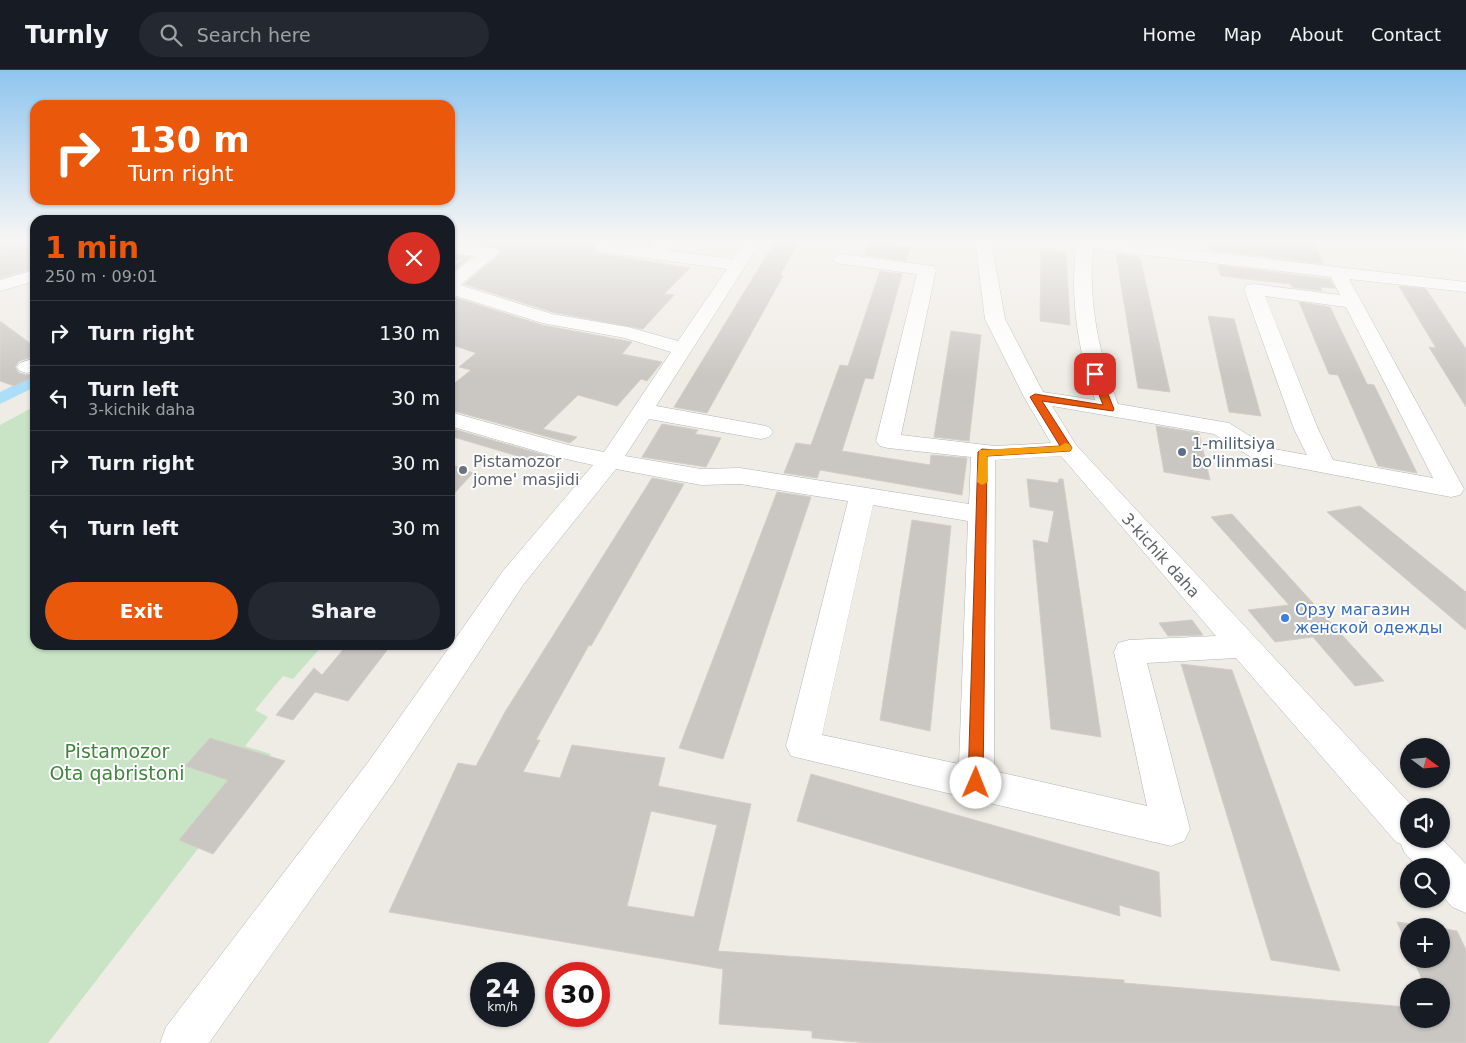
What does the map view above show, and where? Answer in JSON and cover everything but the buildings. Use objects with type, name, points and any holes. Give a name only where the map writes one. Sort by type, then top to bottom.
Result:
[{"type":"street","points":[[182,1043],[381,772],[513,578],[611,459],[644,411],[724,285]]},
{"type":"street","points":[[923,285],[888,441],[995,453],[1067,448]]},
{"type":"street","name":"3-kichik daha","points":[[990,285],[995,319],[1035,397],[1067,448],[1400,820]]},
{"type":"street","points":[[1083,285],[1084,324],[1095,374],[1109,409]]},
{"type":"street","points":[[1344,285],[1458,491]]},
{"type":"street","points":[[1452,285],[1466,287]]},
{"type":"street","points":[[455,288],[549,319],[628,333],[682,349]]},
{"type":"street","points":[[1324,466],[1306,429],[1253,289],[1353,302]]},
{"type":"street","points":[[1035,397],[1221,428],[1262,454],[1458,491]]},
{"type":"street","points":[[644,411],[761,432]]},
{"type":"street","points":[[455,420],[565,452],[701,476],[740,476],[982,515]]},
{"type":"street","points":[[976,783],[982,452]]},
{"type":"street","points":[[862,495],[803,746],[976,783],[1171,829],[1129,652],[1243,646]]},
{"type":"street","points":[[1425,848],[1466,893]]},
{"type":"green space","name":"Pistamozor Ota qabristoni","points":[[30,409],[30,650],[319,650],[293,679],[283,676],[255,710],[268,717],[245,746],[271,754],[48,1043],[0,1043],[0,425]]},
{"type":"waterway","points":[[0,399],[30,383]]},
{"type":"slow traffic","points":[[982,482],[982,452],[995,453],[1067,448],[1065,446]]},
{"type":"place","name":"1-militsiya bo'linmasi","points":[[1182,452]]},
{"type":"place","name":"Pistamozor jome' masjidi","points":[[463,470]]},
{"type":"place","name":"Орзу магазин женской одежды","points":[[1285,618]]},
{"type":"route","points":[[976,783],[982,452],[995,453],[1067,448],[1035,397],[1109,409],[1095,374]]}]
